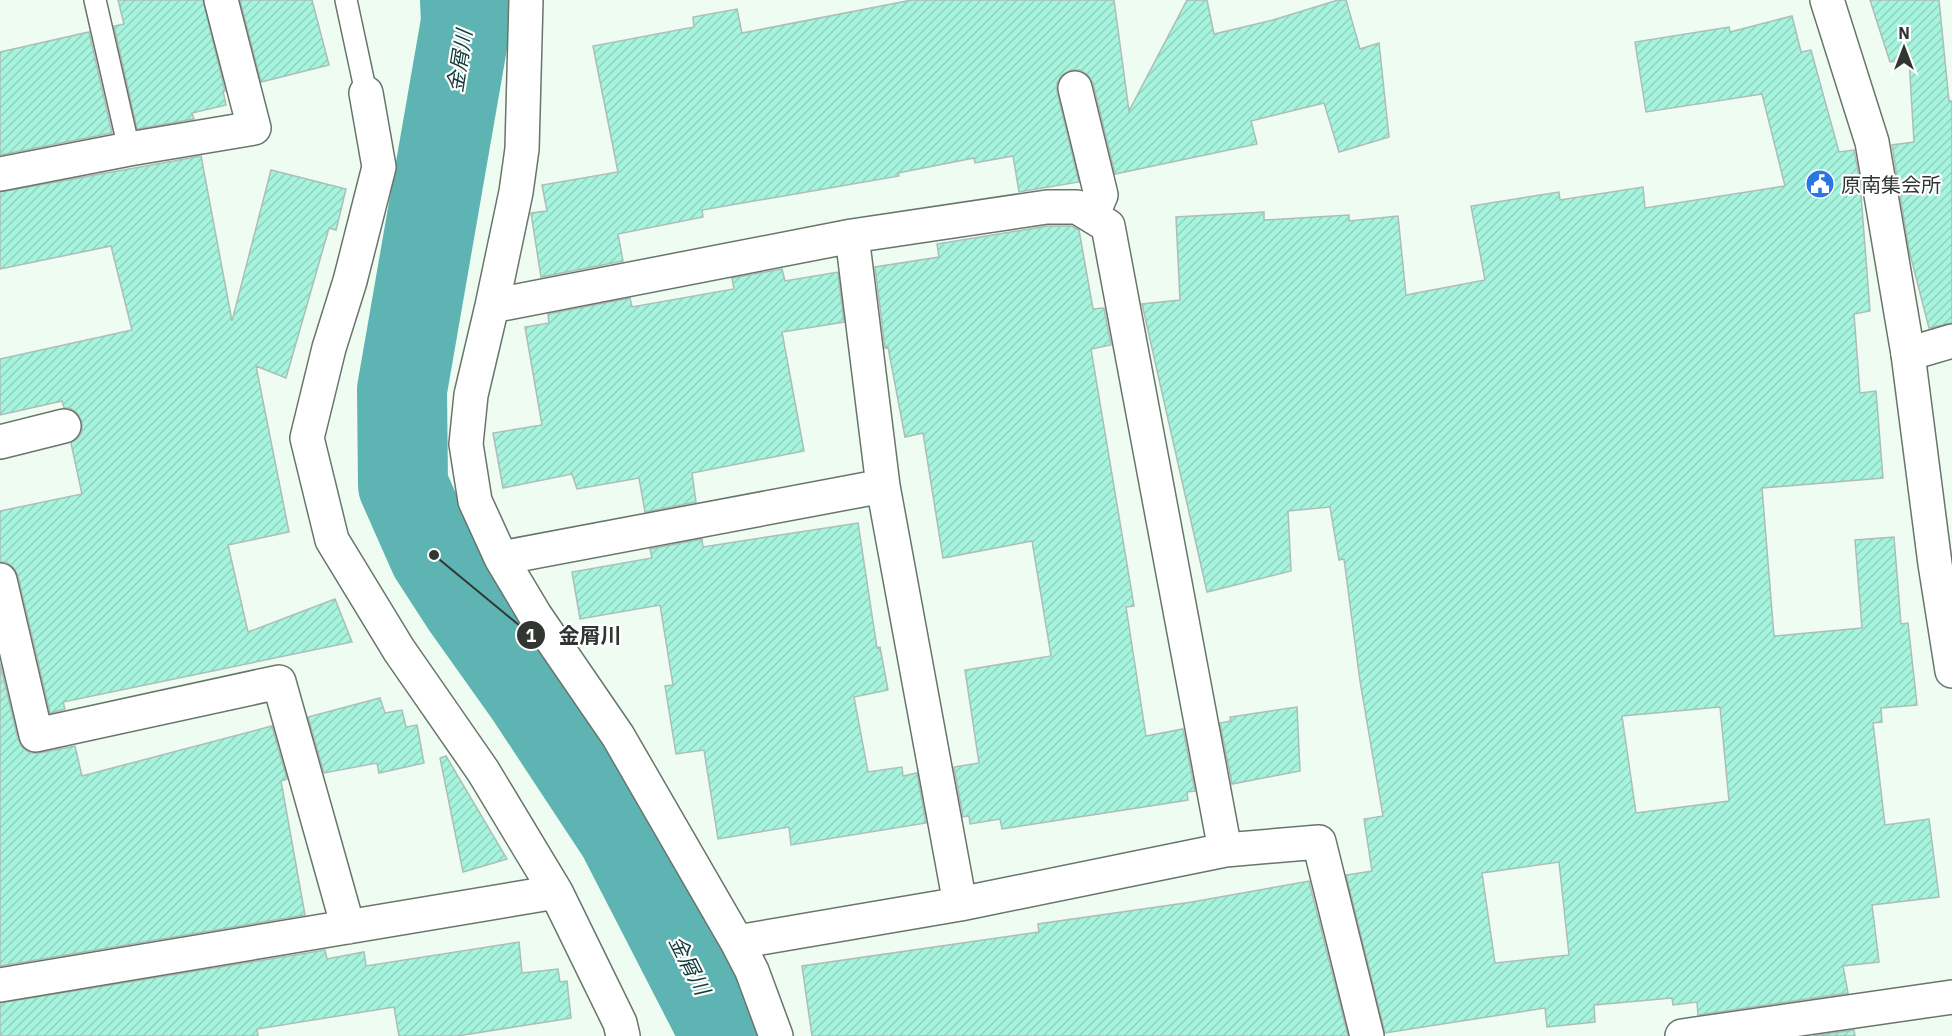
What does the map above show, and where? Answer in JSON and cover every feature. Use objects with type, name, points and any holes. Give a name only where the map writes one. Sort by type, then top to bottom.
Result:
[{"type":"street","points":[[0,174],[254,128],[221,0]]},
{"type":"street","points":[[526,0],[522,149],[516,192],[471,395],[466,444],[475,501],[501,558],[535,615],[618,736],[737,942],[765,1003],[776,1036]]},
{"type":"street","points":[[1827,0],[1872,142],[1908,354],[1935,564],[1952,671]]},
{"type":"street","points":[[1075,88],[1101,195],[1092,216]]},
{"type":"street","points":[[366,93],[379,167],[350,281],[329,348],[307,438],[332,540],[399,650],[483,771],[556,892],[620,1023],[623,1036]]},
{"type":"street","points":[[492,306],[852,236],[1047,207],[1077,207],[1108,226],[1225,850]]},
{"type":"street","points":[[852,236],[883,486],[960,904]]},
{"type":"street","points":[[1908,354],[1952,341]]},
{"type":"street","points":[[0,442],[64,426]]},
{"type":"street","points":[[501,558],[883,486]]},
{"type":"street","points":[[0,580],[36,735],[279,682],[348,927]]},
{"type":"street","points":[[737,942],[960,904],[1225,850],[1319,842],[1367,1036]]},
{"type":"street","points":[[0,985],[556,892]]},
{"type":"street","points":[[1682,1036],[1952,997]]},
{"type":"lane","points":[[95,0],[129,149]]},
{"type":"lane","points":[[346,0],[366,93]]},
{"type":"building","points":[[118,0],[203,0],[225,91],[223,91],[226,105],[192,113],[194,119],[137,129],[114,26],[124,24]]},
{"type":"building","points":[[240,0],[312,0],[329,65],[261,82]]},
{"type":"building","points":[[912,0],[1114,0],[1129,111],[1187,0],[1207,0],[1214,34],[1273,20],[1338,0],[1346,0],[1360,49],[1379,43],[1389,137],[1339,152],[1324,103],[1251,121],[1257,144],[1115,174],[1093,83],[1088,75],[1080,70],[1071,70],[1062,75],[1057,83],[1057,92],[1079,182],[1019,192],[1013,156],[975,163],[974,158],[898,173],[899,176],[702,210],[703,217],[618,234],[623,261],[541,277],[531,213],[547,211],[542,185],[618,172],[593,46],[694,27],[693,17],[737,9],[742,33]]},
{"type":"building","points":[[1870,0],[1939,0],[1949,101],[1952,101],[1952,323],[1929,328],[1909,250],[1892,145],[1914,142],[1909,59],[1890,62]]},
{"type":"building","points":[[1792,16],[1801,52],[1811,50],[1839,152],[1854,150],[1860,182],[1870,311],[1854,314],[1860,393],[1876,391],[1883,478],[1762,488],[1774,636],[1862,628],[1855,540],[1894,537],[1901,624],[1908,623],[1917,705],[1881,708],[1882,722],[1873,723],[1885,825],[1929,819],[1939,897],[1872,905],[1879,962],[1843,966],[1848,993],[1698,1015],[1697,1002],[1673,1005],[1672,998],[1594,1005],[1595,1022],[1547,1027],[1545,1008],[1385,1033],[1346,875],[1372,871],[1364,819],[1383,816],[1360,681],[1344,559],[1339,560],[1330,507],[1288,511],[1291,571],[1207,592],[1142,304],[1180,300],[1176,217],[1264,212],[1264,220],[1349,215],[1349,221],[1398,216],[1406,295],[1485,280],[1471,206],[1559,192],[1560,200],[1643,187],[1645,208],[1785,186],[1762,94],[1646,112],[1635,42],[1729,27],[1730,32]],"holes":[[[1720,707],[1729,801],[1636,813],[1622,716]],[[1559,862],[1569,955],[1495,963],[1482,873]]]},
{"type":"building","points":[[89,32],[112,133],[0,155],[0,52]]},
{"type":"building","points":[[201,156],[232,321],[271,170],[346,189],[336,230],[329,228],[286,378],[256,366],[289,532],[228,545],[248,632],[335,599],[352,642],[63,702],[65,709],[50,713],[18,576],[13,567],[6,562],[0,562],[0,511],[82,494],[71,443],[82,432],[82,422],[77,413],[70,408],[64,408],[62,401],[0,415],[0,359],[132,330],[111,246],[0,269],[0,192]]},
{"type":"building","points":[[1048,226],[1072,226],[1079,230],[1093,309],[1104,308],[1111,345],[1091,349],[1134,606],[1126,607],[1146,736],[1183,729],[1195,791],[1187,792],[1188,800],[1002,829],[1000,819],[970,824],[969,816],[963,817],[954,767],[979,763],[965,670],[1051,656],[1032,541],[943,558],[923,433],[905,437],[888,347],[885,348],[875,267],[939,257],[937,244]]},
{"type":"building","points":[[782,269],[785,281],[838,272],[844,322],[782,332],[804,451],[692,473],[696,502],[645,512],[639,478],[577,489],[572,474],[503,488],[493,433],[542,425],[525,327],[549,323],[548,314],[630,298],[632,307],[734,289],[732,278]]},
{"type":"building","points":[[858,523],[877,648],[880,647],[888,690],[854,697],[868,772],[902,767],[903,776],[917,773],[926,823],[791,845],[789,827],[718,839],[704,750],[676,754],[665,686],[673,685],[660,605],[580,619],[572,572],[652,558],[650,549],[702,539],[703,547]]},
{"type":"building","points":[[0,663],[18,739],[22,747],[30,753],[39,753],[75,746],[82,776],[272,726],[287,779],[281,781],[305,915],[0,966]]},
{"type":"building","points":[[380,698],[385,713],[402,710],[406,727],[417,725],[424,763],[379,773],[377,763],[324,773],[308,717]]},
{"type":"building","points":[[1297,707],[1300,771],[1232,784],[1220,723],[1231,721],[1230,717]]},
{"type":"building","points":[[446,756],[507,859],[463,872],[440,758]]},
{"type":"building","points":[[1309,881],[1348,1036],[812,1036],[802,966],[1039,932],[1038,924],[1192,902]]},
{"type":"building","points":[[519,942],[522,973],[558,969],[560,982],[567,981],[571,1018],[457,1036],[399,1036],[394,1007],[257,1029],[258,1036],[0,1036],[0,1003],[325,950],[327,959],[364,952],[366,966]]},
{"type":"building","points":[[1854,1030],[1855,1036],[1813,1036]]},
{"type":"waterway","name":"金屑川","points":[[465,0],[466,22],[402,390],[403,485],[434,555],[622,834],[726,1036]]},
{"type":"place","name":"原南集会所","points":[[1820,184]]},
{"type":"place","name":"金屑川","points":[[434,555]]}]
